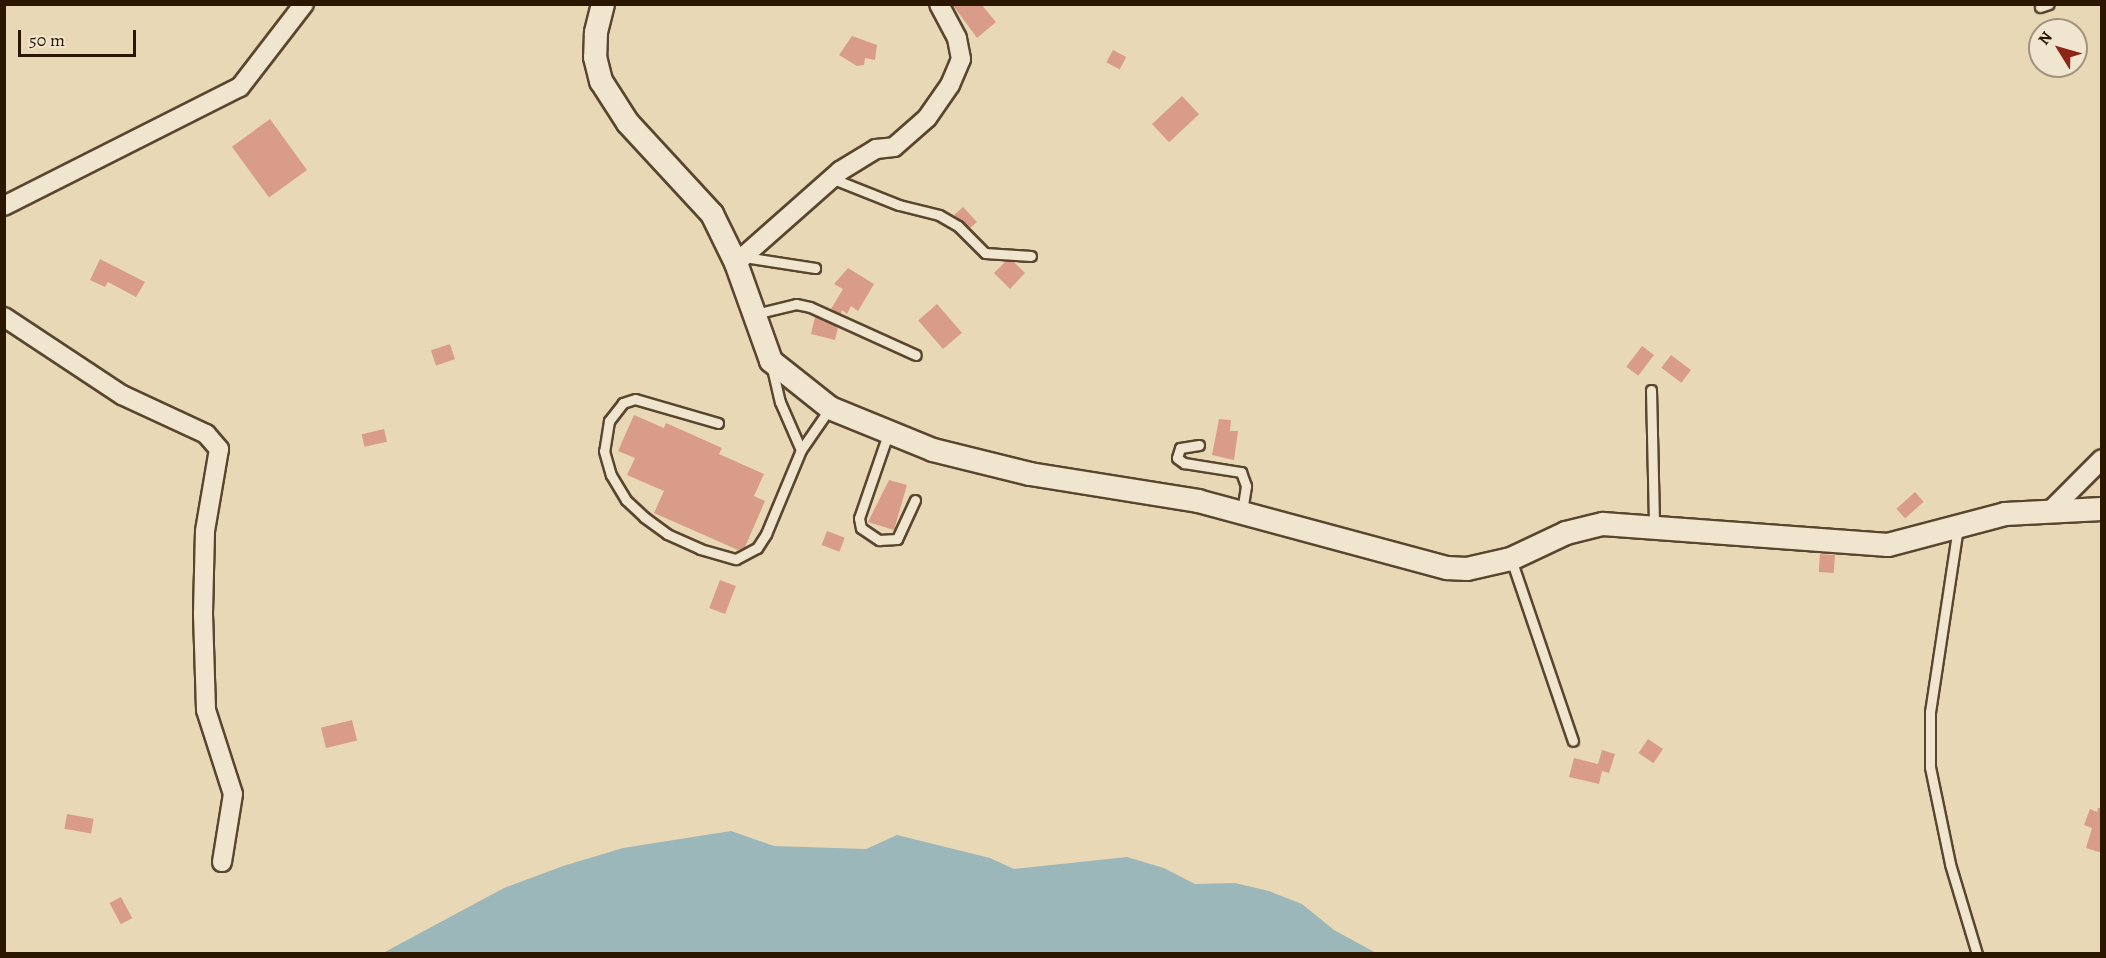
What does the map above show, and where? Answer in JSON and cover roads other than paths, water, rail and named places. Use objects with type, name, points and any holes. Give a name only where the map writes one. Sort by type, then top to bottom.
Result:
[{"type":"street","points":[[4,206],[240,87],[304,4]]},
{"type":"street","points":[[603,4],[596,41],[601,81],[628,123],[712,214],[740,260],[771,361],[830,408],[888,434],[1030,474],[1242,512],[1447,568],[1467,569],[1510,559],[1583,528],[1604,524],[1888,545],[2005,514],[2102,509]]},
{"type":"street","points":[[740,260],[831,178],[870,152],[894,147],[911,134],[950,85],[959,70],[961,50],[939,4]]},
{"type":"street","points":[[4,317],[122,395],[206,434],[219,449],[205,531],[203,635],[206,710],[233,794],[222,862]]},
{"type":"street","points":[[2050,510],[2102,459]]},
{"type":"lane","points":[[831,178],[898,205],[939,215],[958,226],[984,253],[1030,256]]},
{"type":"lane","points":[[740,260],[814,268]]},
{"type":"lane","points":[[755,314],[796,304],[810,307],[916,355]]},
{"type":"lane","points":[[771,361],[780,402],[801,450]]},
{"type":"lane","points":[[1651,390],[1654,527]]},
{"type":"lane","points":[[718,423],[635,399],[616,411],[604,436],[611,476],[626,500],[667,534],[720,556],[736,559],[757,548],[801,450],[830,408]]},
{"type":"lane","points":[[888,434],[859,518],[861,528],[879,540],[897,539],[915,500]]},
{"type":"lane","points":[[1199,445],[1180,448],[1177,458],[1184,463],[1241,472],[1246,486],[1242,512]]},
{"type":"lane","points":[[1959,527],[1930,712],[1930,767],[1950,864],[1977,954]]},
{"type":"lane","points":[[1510,559],[1573,741]]},
{"type":"water","points":[[731,831],[774,846],[866,849],[897,835],[990,858],[1014,869],[1127,857],[1164,868],[1195,884],[1235,883],[1269,891],[1302,904],[1334,930],[1376,953],[383,953],[504,888],[563,866],[623,848]]}]
